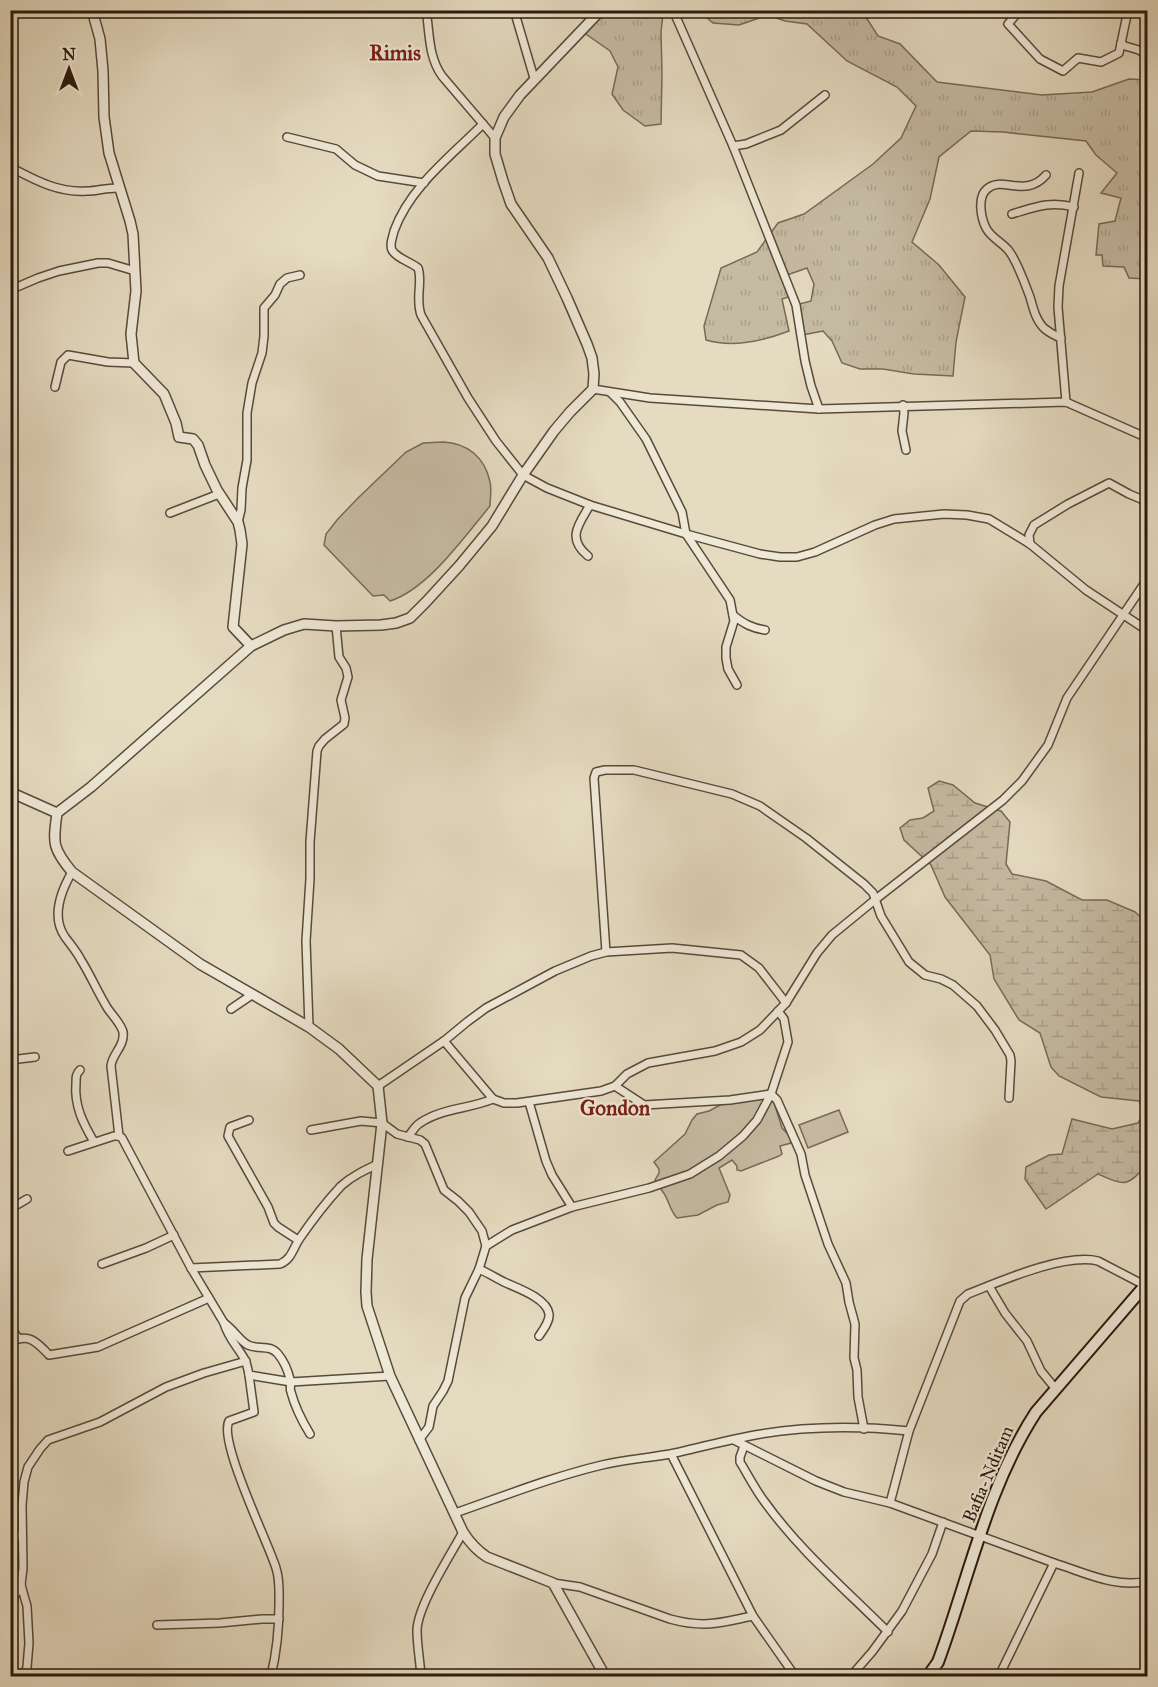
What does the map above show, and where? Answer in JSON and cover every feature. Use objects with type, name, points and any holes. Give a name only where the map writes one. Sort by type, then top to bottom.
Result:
[{"type":"main road","name":"Bafia-Nditam","points":[[928,1677],[938,1662],[980,1535],[1007,1462],[1021,1434],[1056,1388],[1147,1284]]},
{"type":"street","points":[[92,10],[100,39],[104,117],[109,153],[130,221],[136,291],[131,334],[134,363]]},
{"type":"street","points":[[426,10],[430,52],[435,66],[495,138]]},
{"type":"street","points":[[514,10],[534,78]]},
{"type":"street","points":[[601,10],[534,78],[504,117],[495,138],[495,154],[511,204],[548,258],[587,344],[592,358],[593,389],[554,431],[523,475],[492,526],[459,566],[410,618],[381,625],[304,624],[294,626],[251,646],[91,787],[57,813],[54,835],[58,856],[72,872],[200,964],[309,1027],[339,1049],[378,1086],[382,1123],[367,1259],[367,1306],[390,1376],[463,1532],[474,1547],[487,1557],[553,1583],[580,1587],[670,1619],[713,1624],[753,1616]]},
{"type":"street","points":[[673,10],[733,146],[796,305],[805,361],[819,409]]},
{"type":"street","points":[[1020,10],[1008,24],[1041,59],[1064,71],[1078,58],[1101,62],[1119,53],[1128,10]]},
{"type":"street","points":[[1121,43],[1148,56]]},
{"type":"street","points":[[733,146],[746,144],[781,130],[825,94]]},
{"type":"street","points":[[483,124],[424,183],[408,203],[392,240],[392,250],[418,268],[420,275],[418,308],[421,315],[475,411],[523,475],[547,488],[590,505],[686,534],[780,558],[815,552],[894,519],[944,514],[989,519],[1030,544],[1086,590],[1148,631]]},
{"type":"street","points":[[287,137],[336,149],[355,165],[378,176],[424,183]]},
{"type":"street","points":[[10,167],[51,187],[81,191],[120,188]]},
{"type":"street","points":[[1066,402],[1058,307],[1059,286],[1079,173]]},
{"type":"street","points":[[1046,175],[1032,186],[987,188],[983,194],[981,207],[987,230],[1009,251],[1038,321],[1044,329],[1061,338]]},
{"type":"street","points":[[1012,213],[1046,204],[1074,207]]},
{"type":"street","points":[[10,290],[59,271],[98,263],[108,263],[135,271]]},
{"type":"street","points":[[238,522],[247,460],[247,413],[252,383],[262,353],[264,308],[275,295],[280,284],[287,278],[300,275]]},
{"type":"street","points":[[55,387],[61,362],[68,355],[108,362],[134,363],[164,394],[179,437],[193,439],[198,445],[219,494],[238,522],[242,544],[233,627],[251,646]]},
{"type":"street","points":[[593,389],[650,398],[819,409],[1066,402],[1148,437]]},
{"type":"street","points":[[611,393],[621,402],[646,439],[682,512],[686,534],[730,600],[734,621],[726,647],[726,658],[737,685]]},
{"type":"street","points":[[903,405],[902,431],[906,450]]},
{"type":"street","points":[[1030,544],[1029,535],[1034,525],[1109,483],[1141,499],[1148,506]]},
{"type":"street","points":[[170,513],[219,494]]},
{"type":"street","points":[[588,556],[575,538],[576,531],[590,505]]},
{"type":"street","points":[[444,1041],[493,1099],[504,1103],[530,1102],[601,1091],[615,1086],[627,1074],[648,1064],[715,1051],[741,1042],[760,1030],[786,1003],[817,953],[832,935],[1003,800],[1022,781],[1048,745],[1067,698],[1148,578]]},
{"type":"street","points":[[734,615],[753,628],[765,630]]},
{"type":"street","points":[[309,1027],[306,941],[317,752],[325,739],[344,724],[341,700],[348,681],[346,668],[339,657],[336,626]]},
{"type":"street","points":[[606,952],[594,778],[596,772],[634,770],[732,794],[760,806],[806,838],[864,884],[873,893],[881,916],[909,962],[925,975],[953,985],[977,1006],[1010,1055],[1009,1098]]},
{"type":"street","points":[[10,792],[57,813]]},
{"type":"street","points":[[72,872],[65,884],[60,901],[58,921],[61,930],[83,962],[107,1008],[122,1029],[119,1048],[111,1066],[119,1136],[191,1268],[224,1323],[232,1342],[246,1361],[254,1412],[229,1421],[227,1428],[229,1443],[240,1477],[277,1569],[278,1641],[271,1677]]},
{"type":"street","points":[[378,1086],[444,1041],[486,1008],[544,977],[591,956],[606,952],[672,948],[741,955],[759,968],[786,1003]]},
{"type":"street","points":[[231,1009],[253,994]]},
{"type":"street","points":[[486,1246],[512,1230],[572,1207],[649,1188],[690,1174],[719,1156],[757,1120],[771,1094],[788,1042],[784,1019],[778,1011]]},
{"type":"street","points":[[10,1060],[35,1057]]},
{"type":"street","points":[[80,1070],[76,1076],[76,1103],[81,1119],[94,1142]]},
{"type":"street","points":[[615,1086],[644,1105],[730,1100],[771,1094]]},
{"type":"street","points":[[771,1094],[777,1100],[801,1154],[805,1175],[823,1231],[848,1287],[849,1302],[855,1324],[854,1358],[864,1429]]},
{"type":"street","points":[[408,1137],[417,1125],[433,1116],[493,1099]]},
{"type":"street","points":[[530,1102],[546,1161],[572,1207]]},
{"type":"street","points":[[249,1120],[230,1127],[228,1136],[268,1207],[274,1223],[298,1240]]},
{"type":"street","points":[[311,1130],[361,1121],[382,1123],[393,1131],[420,1140],[425,1144],[444,1190],[469,1212],[482,1231],[486,1246],[479,1269],[465,1298],[448,1381],[433,1406],[429,1428],[419,1440]]},
{"type":"street","points":[[68,1151],[119,1136]]},
{"type":"street","points":[[191,1268],[286,1262],[298,1240],[340,1187],[378,1164]]},
{"type":"street","points":[[10,1209],[27,1199]]},
{"type":"street","points":[[102,1264],[174,1235]]},
{"type":"street","points":[[890,1503],[909,1431],[960,1302],[968,1294],[1058,1262],[1091,1259],[1147,1284]]},
{"type":"street","points":[[479,1269],[520,1288],[545,1306],[548,1320],[539,1336]]},
{"type":"street","points":[[988,1286],[1027,1341],[1041,1371],[1056,1388]]},
{"type":"street","points":[[10,1343],[18,1338],[28,1338],[40,1345],[49,1355],[98,1347],[209,1298]]},
{"type":"street","points":[[224,1323],[232,1328],[247,1345],[272,1348],[278,1353],[291,1382],[290,1390],[299,1415],[310,1434]]},
{"type":"street","points":[[10,1326],[18,1338]]},
{"type":"street","points":[[11,1624],[14,1597],[21,1584],[23,1568],[24,1482],[28,1467],[44,1443],[100,1422],[166,1388],[204,1373],[246,1361]]},
{"type":"street","points":[[249,1375],[291,1382],[390,1376]]},
{"type":"street","points":[[455,1514],[538,1483],[624,1460],[672,1454],[790,1430],[909,1431]]},
{"type":"street","points":[[734,1440],[816,1481],[844,1492],[890,1503],[1054,1563],[1115,1582],[1128,1584],[1148,1581]]},
{"type":"street","points":[[744,1446],[740,1462],[762,1499],[807,1551],[888,1632]]},
{"type":"street","points":[[672,1454],[753,1616],[795,1677]]},
{"type":"street","points":[[851,1677],[888,1632],[907,1602],[932,1554],[944,1522]]},
{"type":"street","points":[[421,1677],[417,1629],[420,1614],[463,1532]]},
{"type":"street","points":[[10,1533],[22,1536]]},
{"type":"street","points":[[999,1677],[1054,1563]]},
{"type":"street","points":[[553,1583],[605,1677]]},
{"type":"street","points":[[21,1584],[25,1595],[28,1620],[28,1651],[24,1677]]},
{"type":"street","points":[[157,1625],[279,1619]]},
{"type":"street","points":[[10,1669],[14,1677]]},
{"type":"green space","points":[[606,11],[671,11],[663,14],[661,32],[661,124],[645,126],[623,110],[612,94],[618,67],[610,51],[583,32]]},
{"type":"green space","points":[[699,11],[862,11],[878,36],[900,44],[937,82],[1042,95],[1092,92],[1129,79],[1147,80],[1147,279],[1129,278],[1124,267],[1103,266],[1102,255],[1096,255],[1099,224],[1115,221],[1121,198],[1101,193],[1117,173],[1096,155],[1086,141],[971,131],[939,157],[930,199],[912,242],[939,265],[965,297],[956,342],[953,376],[860,369],[842,363],[832,341],[823,331],[802,335],[796,305],[811,301],[814,284],[807,268],[787,275],[791,296],[782,299],[789,331],[748,342],[727,343],[706,340],[704,326],[721,268],[757,252],[778,223],[804,214],[873,164],[901,138],[916,106],[897,87],[847,61],[807,24],[785,21],[768,15],[739,25],[713,23]]},
{"type":"green space","points":[[443,442],[460,445],[474,453],[484,465],[490,482],[490,506],[445,560],[418,585],[390,601],[384,595],[373,596],[324,545],[326,534],[358,498],[406,452],[423,443]]},
{"type":"green space","points":[[939,781],[953,785],[975,803],[1001,811],[1010,822],[1006,864],[1012,874],[1046,881],[1082,900],[1107,900],[1135,912],[1147,923],[1147,1165],[1130,1181],[1115,1181],[1098,1174],[1046,1209],[1025,1179],[1026,1167],[1049,1155],[1062,1154],[1072,1119],[1112,1129],[1138,1123],[1144,1112],[1139,1101],[1101,1097],[1059,1076],[1051,1067],[1040,1033],[1019,1020],[994,979],[990,955],[945,897],[931,865],[904,840],[900,828],[910,820],[923,818],[934,811],[928,788]]},
{"type":"green space","points":[[766,1093],[774,1102],[782,1128],[793,1139],[791,1143],[780,1146],[782,1154],[779,1156],[741,1171],[737,1170],[732,1160],[719,1168],[730,1195],[728,1202],[698,1215],[677,1218],[655,1180],[659,1169],[654,1162],[685,1134],[697,1114],[720,1105]]},
{"type":"green space","points":[[839,1110],[848,1132],[808,1148],[799,1125]]},
{"type":"district","name":"Rimis","points":[[395,53]]},
{"type":"district","name":"Gondon","points":[[615,1108]]}]
